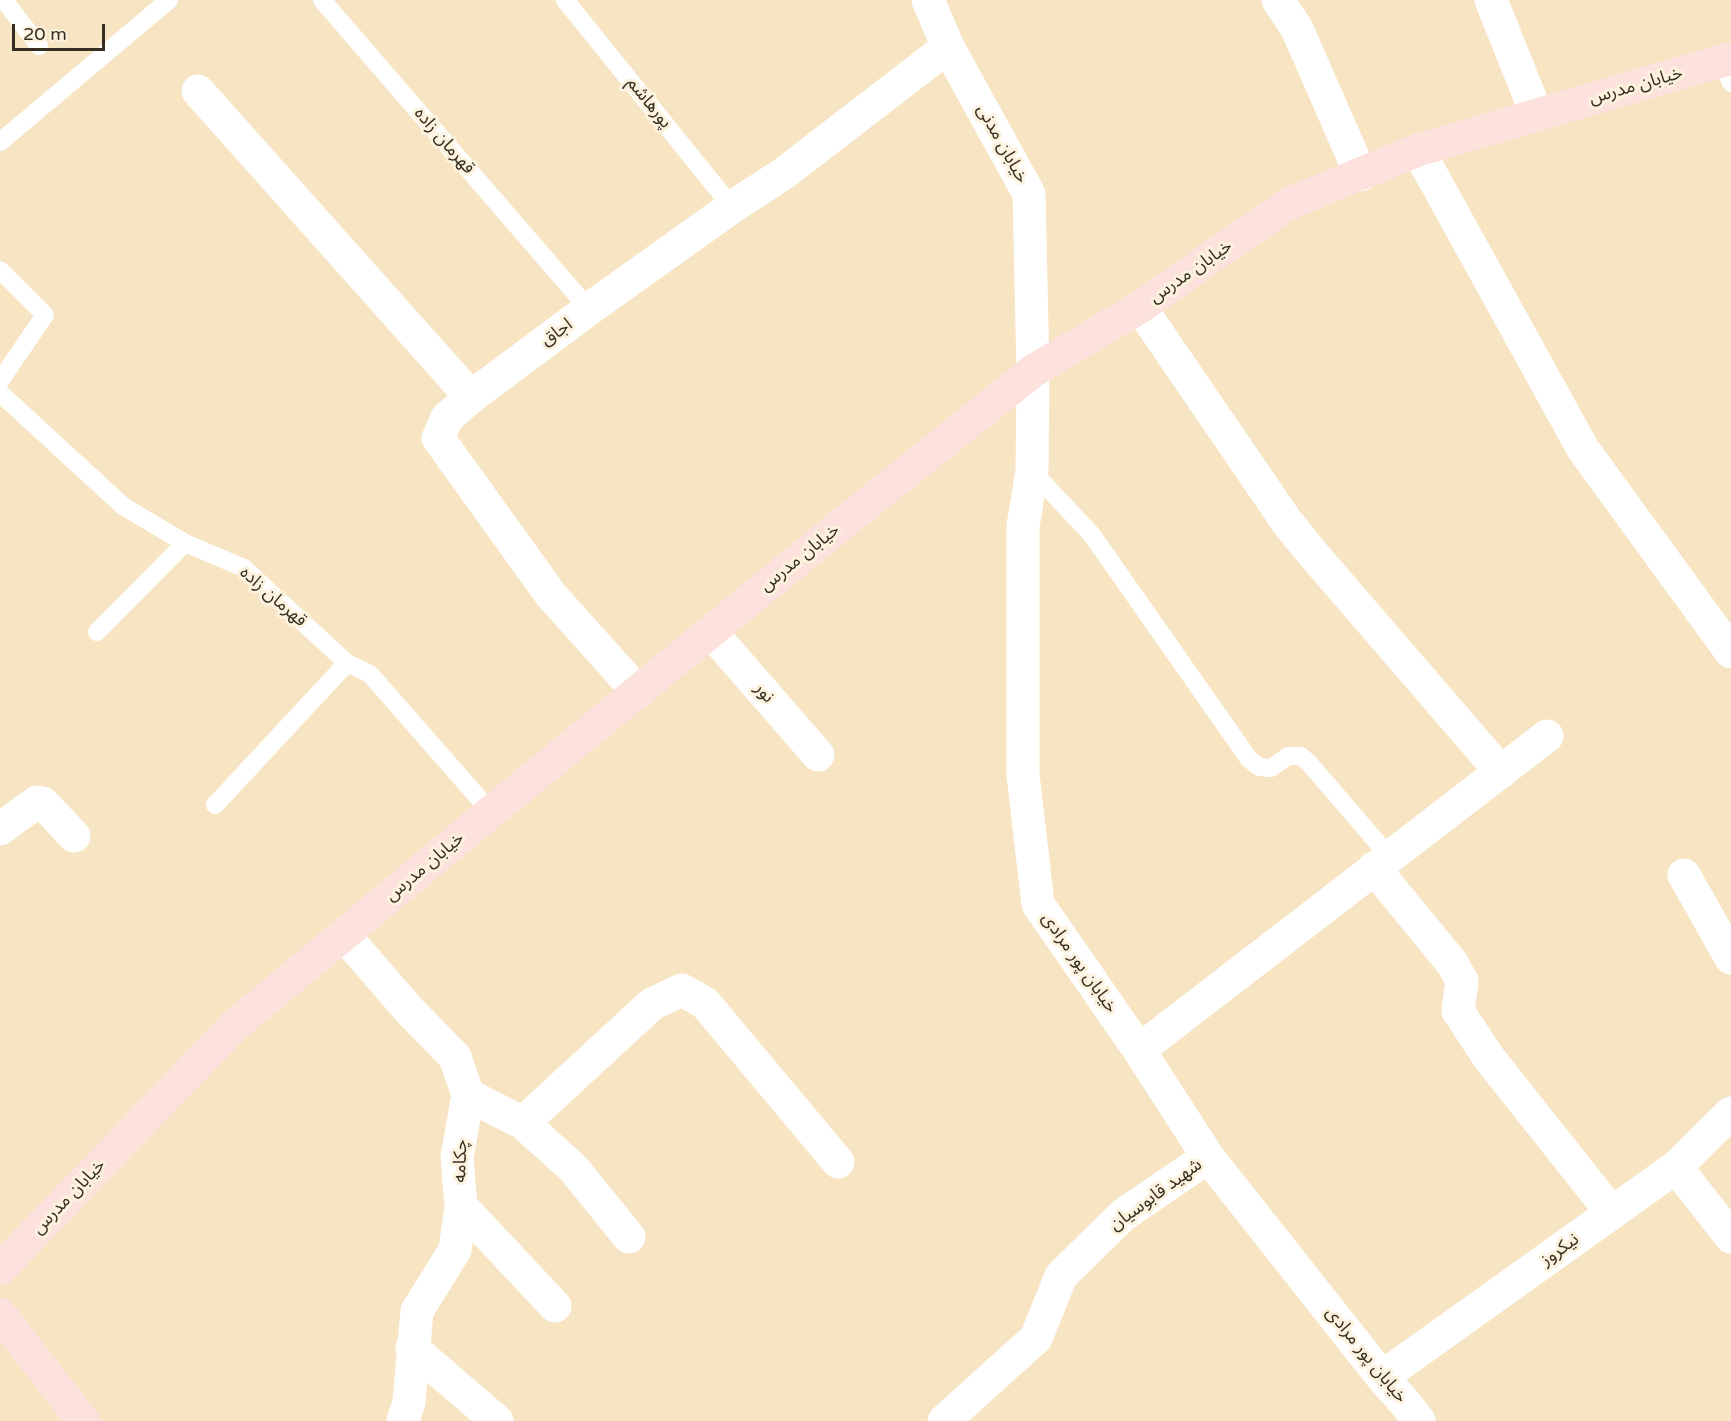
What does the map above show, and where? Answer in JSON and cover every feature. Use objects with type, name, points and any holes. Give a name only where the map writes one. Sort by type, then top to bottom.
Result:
[{"type":"main road","name":"خیابان مدرس","points":[[0,1269],[234,1026],[837,528],[1033,371],[1140,307],[1288,204],[1418,150],[1537,115],[1728,67]]},
{"type":"main road","points":[[0,1314],[83,1421]]},
{"type":"street","name":"خیابان مدنی","points":[[928,0],[948,46],[1029,194],[1033,371]]},
{"type":"street","points":[[1278,0],[1297,29],[1361,175]]},
{"type":"street","points":[[1491,0],[1537,115]]},
{"type":"street","name":"اجاق","points":[[638,692],[551,595],[438,438],[447,418],[471,397],[589,309],[732,207],[783,174],[948,46]]},
{"type":"street","points":[[198,91],[471,397]]},
{"type":"street","points":[[1418,150],[1583,449],[1731,652]]},
{"type":"street","points":[[1140,307],[1287,522],[1501,772]]},
{"type":"street","name":"خیابان پور مرادی","points":[[1033,371],[1032,471],[1023,526],[1023,775],[1038,904],[1139,1050],[1208,1157],[1382,1377],[1403,1415]]},
{"type":"street","name":"نور","points":[[711,632],[818,755]]},
{"type":"street","points":[[1139,1050],[1547,736]]},
{"type":"street","points":[[0,830],[37,802],[44,803],[74,836]]},
{"type":"street","points":[[1382,862],[1462,981],[1458,1011],[1489,1058],[1612,1213]]},
{"type":"street","points":[[1684,875],[1731,958]]},
{"type":"street","name":"چکامه","points":[[344,934],[410,1010],[455,1057],[468,1095],[457,1157],[461,1206],[455,1250],[417,1311],[409,1402],[403,1421]]},
{"type":"street","points":[[523,1123],[652,1004],[682,990],[705,1003],[838,1162]]},
{"type":"street","points":[[468,1095],[523,1123],[573,1168],[629,1237]]},
{"type":"street","name":"نیکروز","points":[[1382,1377],[1676,1167],[1731,1113]]},
{"type":"street","name":"شهید قابوسیان","points":[[944,1421],[1036,1338],[1061,1276],[1077,1260],[1123,1215],[1208,1157]]},
{"type":"street","points":[[1676,1167],[1731,1237]]},
{"type":"street","points":[[461,1206],[555,1306]]},
{"type":"street","points":[[412,1348],[497,1421]]},
{"type":"lane","points":[[4,0],[39,46]]},
{"type":"lane","points":[[0,142],[169,0]]},
{"type":"lane","name":"قهرمان زاده","points":[[322,0],[589,309]]},
{"type":"lane","name":"پورهاشم","points":[[565,0],[732,207]]},
{"type":"lane","points":[[0,270],[45,315],[0,381]]},
{"type":"lane","name":"قهرمان زاده","points":[[0,393],[123,506],[185,543],[244,568],[347,663],[370,675],[491,812]]},
{"type":"lane","points":[[1032,471],[1092,535],[1249,759],[1259,766],[1271,768],[1288,756],[1301,756],[1309,763],[1382,862]]},
{"type":"lane","points":[[97,632],[185,543]]},
{"type":"lane","points":[[215,805],[347,663]]}]
